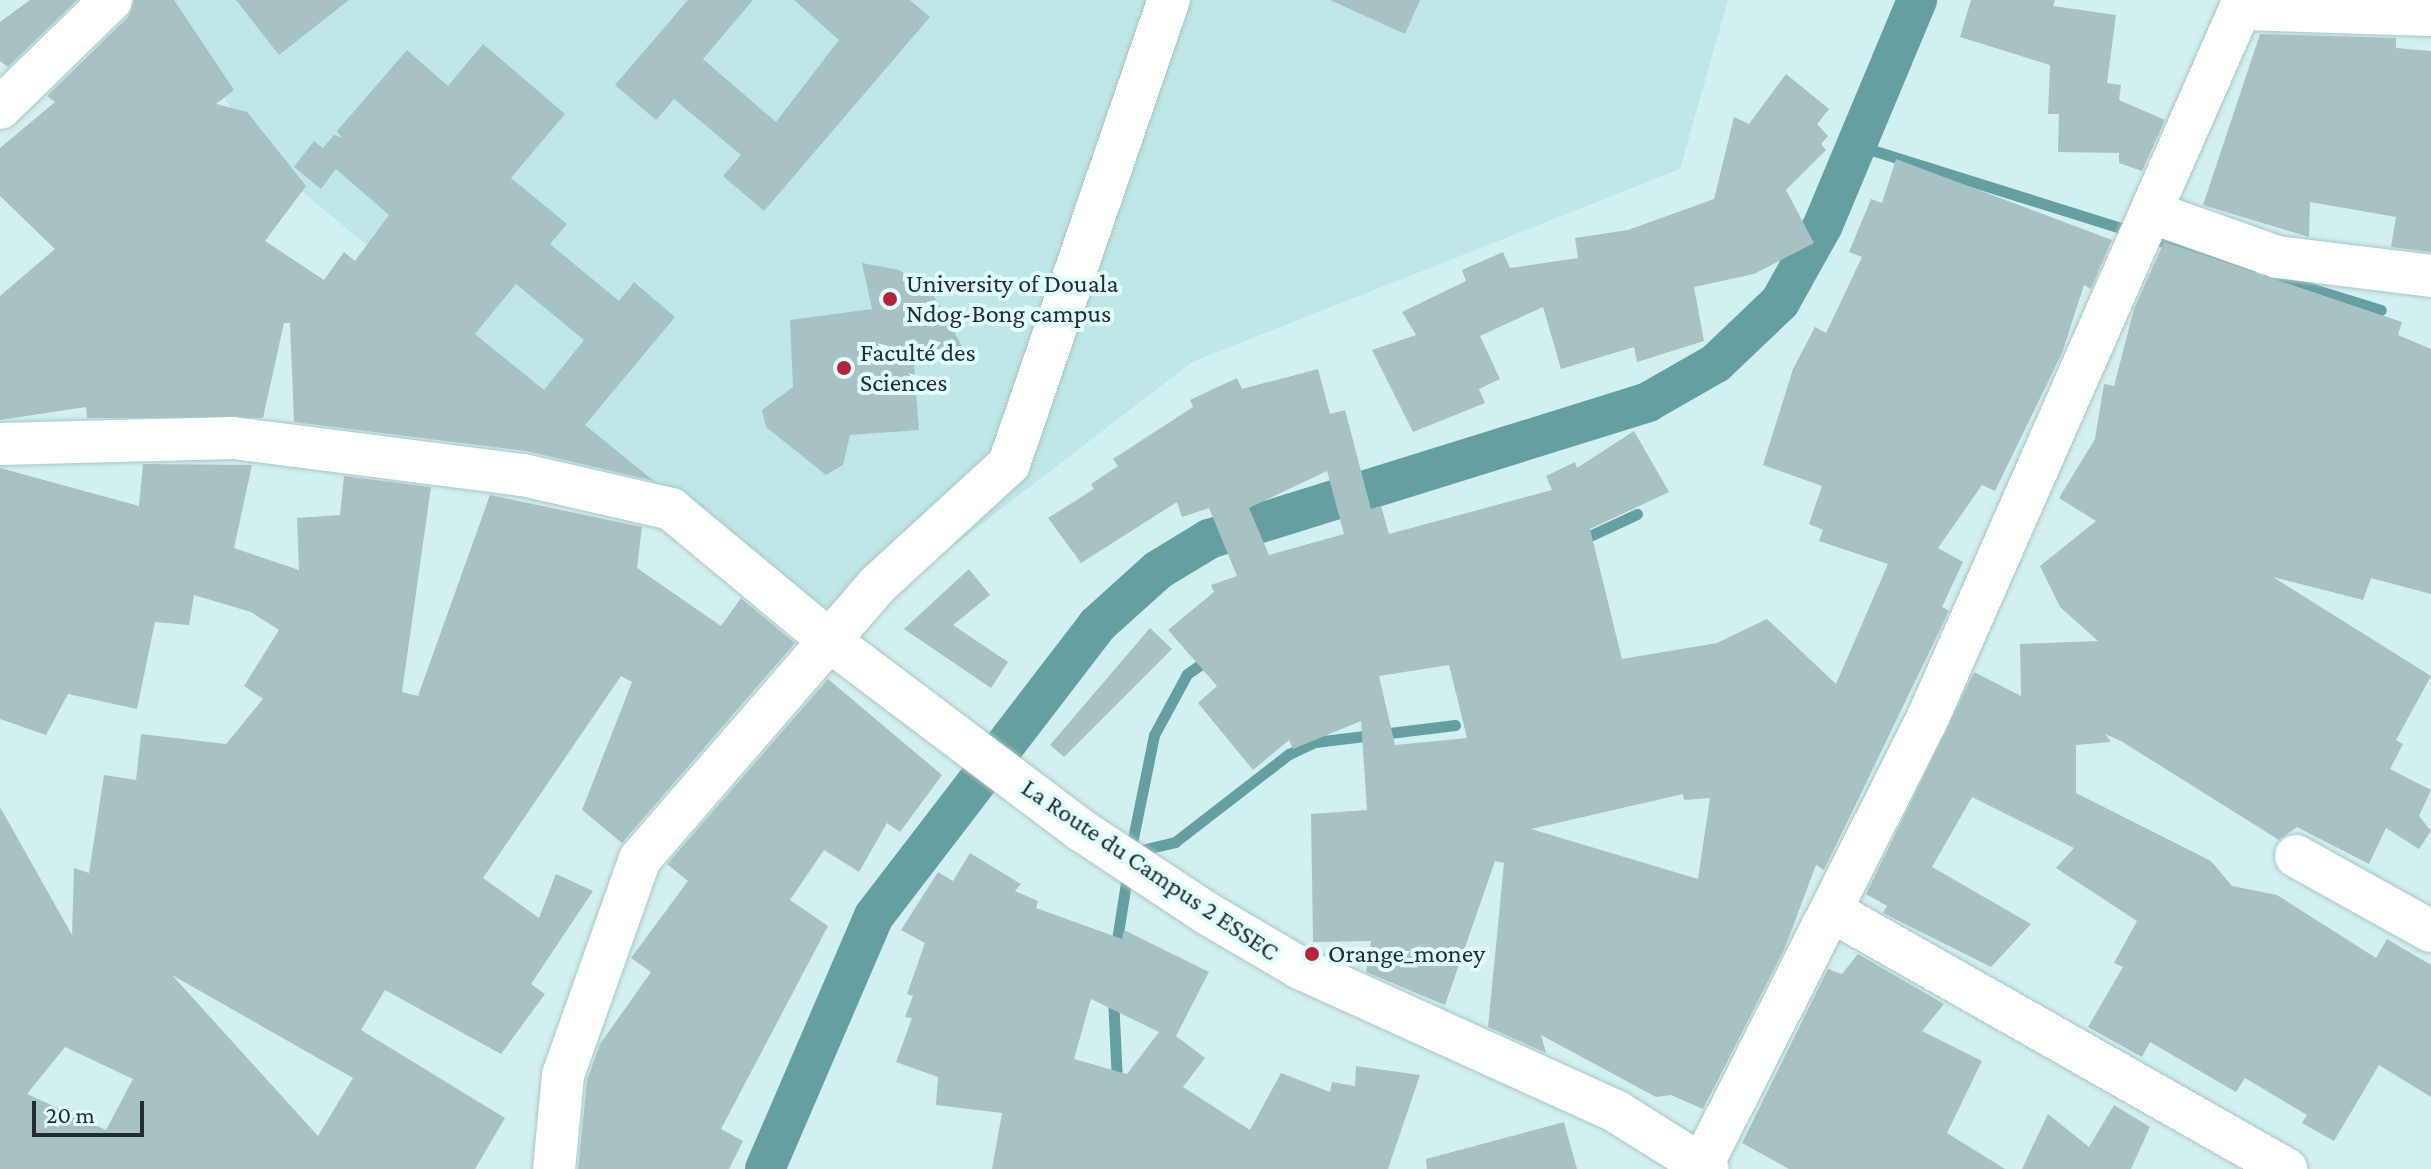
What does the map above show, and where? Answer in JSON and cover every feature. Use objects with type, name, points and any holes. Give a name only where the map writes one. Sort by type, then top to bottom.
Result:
[{"type":"street","points":[[0,108],[111,0]]},
{"type":"street","points":[[554,1169],[563,1075],[640,859],[877,585],[1009,464],[1169,0]]},
{"type":"street","points":[[1705,1167],[1835,913],[2153,213],[2242,4],[2431,15]]},
{"type":"street","points":[[2153,213],[2277,257],[2431,276]]},
{"type":"street","name":"La Route du Campus 2 ESSEC","points":[[0,444],[233,438],[523,475],[671,509],[830,641],[1081,830],[1208,914],[1300,968],[1617,1112],[1705,1167]]},
{"type":"street","points":[[2296,856],[2431,931]]},
{"type":"street","points":[[1835,913],[2286,1169]]},
{"type":"shaded area","name":"University of Douala Ndog-Bong campus","points":[[166,0],[1728,0],[1680,169],[1192,362],[861,617],[792,597],[259,156]]},
{"type":"building","points":[[30,0],[77,0],[8,67],[0,61],[0,22]]},
{"type":"building","points":[[134,0],[174,0],[234,90],[216,104],[247,112],[306,186],[265,241],[324,280],[344,252],[355,261],[389,215],[336,169],[321,189],[294,167],[314,141],[323,148],[334,135],[342,138],[337,131],[407,50],[448,86],[483,44],[565,114],[511,178],[567,224],[550,244],[619,301],[634,282],[675,317],[585,425],[654,481],[526,451],[294,422],[290,323],[284,323],[263,418],[87,418],[86,407],[0,420],[0,296],[55,249],[0,196],[0,148],[55,102],[47,96],[128,17]],"holes":[[[516,284],[584,340],[544,390],[475,334]]]},
{"type":"building","points":[[236,0],[349,0],[279,55]]},
{"type":"building","points":[[688,0],[753,0],[703,59],[776,122],[839,40],[794,0],[910,0],[930,17],[764,211],[723,176],[741,155],[674,99],[656,120],[615,85]]},
{"type":"building","points":[[1330,0],[1420,0],[1405,34]]},
{"type":"building","points":[[1971,0],[2055,0],[2053,6],[2116,15],[2107,83],[2121,85],[2119,100],[2165,120],[2142,171],[2119,163],[2119,153],[2058,152],[2059,114],[2048,114],[2050,65],[1960,37]]},
{"type":"building","points":[[2260,34],[2396,38],[2396,48],[2431,51],[2431,252],[2391,247],[2396,217],[2310,202],[2309,237],[2203,205]]},
{"type":"building","points":[[1786,74],[1829,109],[1817,124],[1828,136],[1821,144],[1826,150],[1786,190],[1814,243],[1754,274],[1694,287],[1704,341],[1637,362],[1634,347],[1561,369],[1543,307],[1480,336],[1500,379],[1479,389],[1485,403],[1413,432],[1372,350],[1416,335],[1402,312],[1466,281],[1462,270],[1503,252],[1510,268],[1578,258],[1575,238],[1628,230],[1714,199],[1734,117],[1749,124]]},
{"type":"building","points":[[1896,159],[2112,240],[2091,289],[2084,285],[2062,353],[1995,491],[1982,485],[1938,548],[1963,562],[1942,607],[1949,611],[1824,870],[1816,865],[1784,950],[1703,1109],[1671,1095],[1656,1097],[1541,1035],[1546,1053],[1488,1027],[1504,863],[1495,861],[1445,1005],[1366,972],[1371,941],[1313,942],[1311,814],[1367,810],[1361,721],[1293,749],[1289,740],[1253,770],[1198,703],[1217,686],[1168,630],[1214,592],[1211,585],[1237,576],[1209,508],[1182,517],[1177,502],[1081,563],[1048,518],[1094,489],[1091,484],[1118,466],[1113,459],[1193,407],[1190,400],[1237,378],[1242,389],[1318,369],[1330,414],[1345,410],[1371,509],[1381,506],[1389,534],[1552,490],[1546,476],[1575,462],[1577,468],[1634,431],[1669,492],[1590,529],[1622,659],[1717,643],[1767,619],[1836,684],[1888,564],[1819,541],[1823,530],[1809,524],[1822,486],[1763,465],[1793,369],[1815,327],[1826,333],[1862,257],[1849,252],[1871,199],[1882,203]],"holes":[[[1327,471],[1344,534],[1269,555],[1249,508]],[[1449,665],[1467,738],[1395,745],[1379,676]],[[1683,794],[1684,800],[1710,798],[1698,879],[1531,829]]]},
{"type":"building","points":[[2164,242],[2402,322],[2398,335],[2431,349],[2431,594],[2371,578],[2363,600],[2273,577],[2431,676],[2396,740],[2403,744],[2390,769],[2431,790],[2419,816],[2431,831],[2419,849],[2386,828],[2369,864],[2297,827],[2279,840],[2121,741],[2105,734],[2111,742],[2076,745],[2076,793],[2211,861],[2232,886],[2277,895],[2376,958],[2387,939],[2431,965],[2431,1097],[2379,1065],[2334,1141],[2302,1123],[2307,1115],[2245,1078],[2236,1092],[2150,1042],[2142,1057],[2088,1027],[2123,967],[2114,963],[2137,921],[2056,868],[2074,848],[1972,797],[1932,867],[2031,924],[1991,967],[1883,913],[1887,906],[1866,894],[1974,672],[2021,696],[2020,644],[2098,641],[2060,607],[2040,566],[2096,521],[2059,498],[2095,439],[2104,384],[2114,386],[2134,309]]},
{"type":"building","points":[[862,263],[899,270],[930,289],[963,348],[933,349],[914,366],[919,430],[850,435],[843,465],[826,475],[766,427],[762,410],[793,387],[790,320],[872,309]]},
{"type":"building","points":[[143,464],[252,465],[234,548],[299,570],[297,518],[340,515],[344,476],[431,487],[402,692],[418,696],[490,495],[642,527],[637,568],[721,626],[741,598],[795,643],[622,843],[582,810],[632,682],[621,676],[483,878],[539,918],[556,874],[593,891],[531,984],[545,994],[501,1054],[385,990],[361,1030],[505,1118],[475,1169],[0,1169],[0,807],[72,935],[74,868],[89,873],[104,775],[136,780],[141,734],[226,744],[263,699],[244,686],[279,630],[251,612],[194,595],[189,625],[155,622],[137,709],[68,694],[46,735],[0,719],[0,468],[139,506]],"holes":[[[172,975],[353,1078],[318,1136]],[[65,1047],[133,1079],[106,1130],[27,1094]]]},
{"type":"building","points":[[969,569],[990,595],[953,625],[1008,662],[991,688],[904,629]]},
{"type":"building","points":[[1150,628],[1172,649],[1064,757],[1050,745]]},
{"type":"building","points":[[828,679],[942,775],[900,832],[887,823],[859,872],[824,850],[790,900],[828,926],[721,1129],[743,1141],[729,1169],[578,1169],[587,1080],[600,1044],[651,972],[631,958],[688,881],[667,864]]},
{"type":"building","points":[[970,853],[1021,884],[1015,891],[1038,901],[1036,908],[1122,939],[1124,930],[1209,972],[1176,1036],[1205,1058],[1183,1087],[1250,1130],[1281,1073],[1330,1092],[1332,1082],[1355,1086],[1356,1066],[1420,1075],[1388,1169],[992,1169],[1002,1113],[936,1105],[938,1077],[896,1062],[912,1018],[905,1017],[913,996],[907,994],[925,943],[901,930],[938,872],[953,881]],"holes":[[[1091,999],[1159,1032],[1127,1074],[1074,1059]]]},
{"type":"building","points":[[1858,954],[1944,1004],[1922,1031],[1982,1061],[1947,1133],[2005,1169],[1789,1169],[1742,1143],[1828,969],[1842,974]]},
{"type":"building","points":[[2114,1105],[2150,1127],[2131,1169],[2022,1169],[2048,1114],[2089,1147]]},
{"type":"building","points":[[1564,1122],[1577,1169],[1427,1169],[1426,1159]]},
{"type":"waterway","points":[[765,1169],[874,916],[1097,625],[1158,570],[1209,539],[1648,402],[1716,363],[1780,302],[1823,225],[1917,0]]},
{"type":"waterway","points":[[1856,145],[2133,232]]},
{"type":"waterway","points":[[2149,237],[2251,270]]},
{"type":"waterway","points":[[2268,275],[2381,310]]},
{"type":"waterway","points":[[1579,541],[1637,514]]},
{"type":"waterway","points":[[1130,853],[1154,735],[1187,674],[1210,658]]},
{"type":"waterway","points":[[1137,851],[1175,842],[1289,754],[1315,742],[1455,725]]},
{"type":"waterway","points":[[1115,952],[1128,870]]},
{"type":"waterway","points":[[1113,997],[1117,1083]]},
{"type":"place","name":"University of Douala Ndog-Bong campus","points":[[890,299]]},
{"type":"place","name":"Faculté des Sciences","points":[[844,368]]},
{"type":"place","name":"Orange_money","points":[[1312,954]]}]
